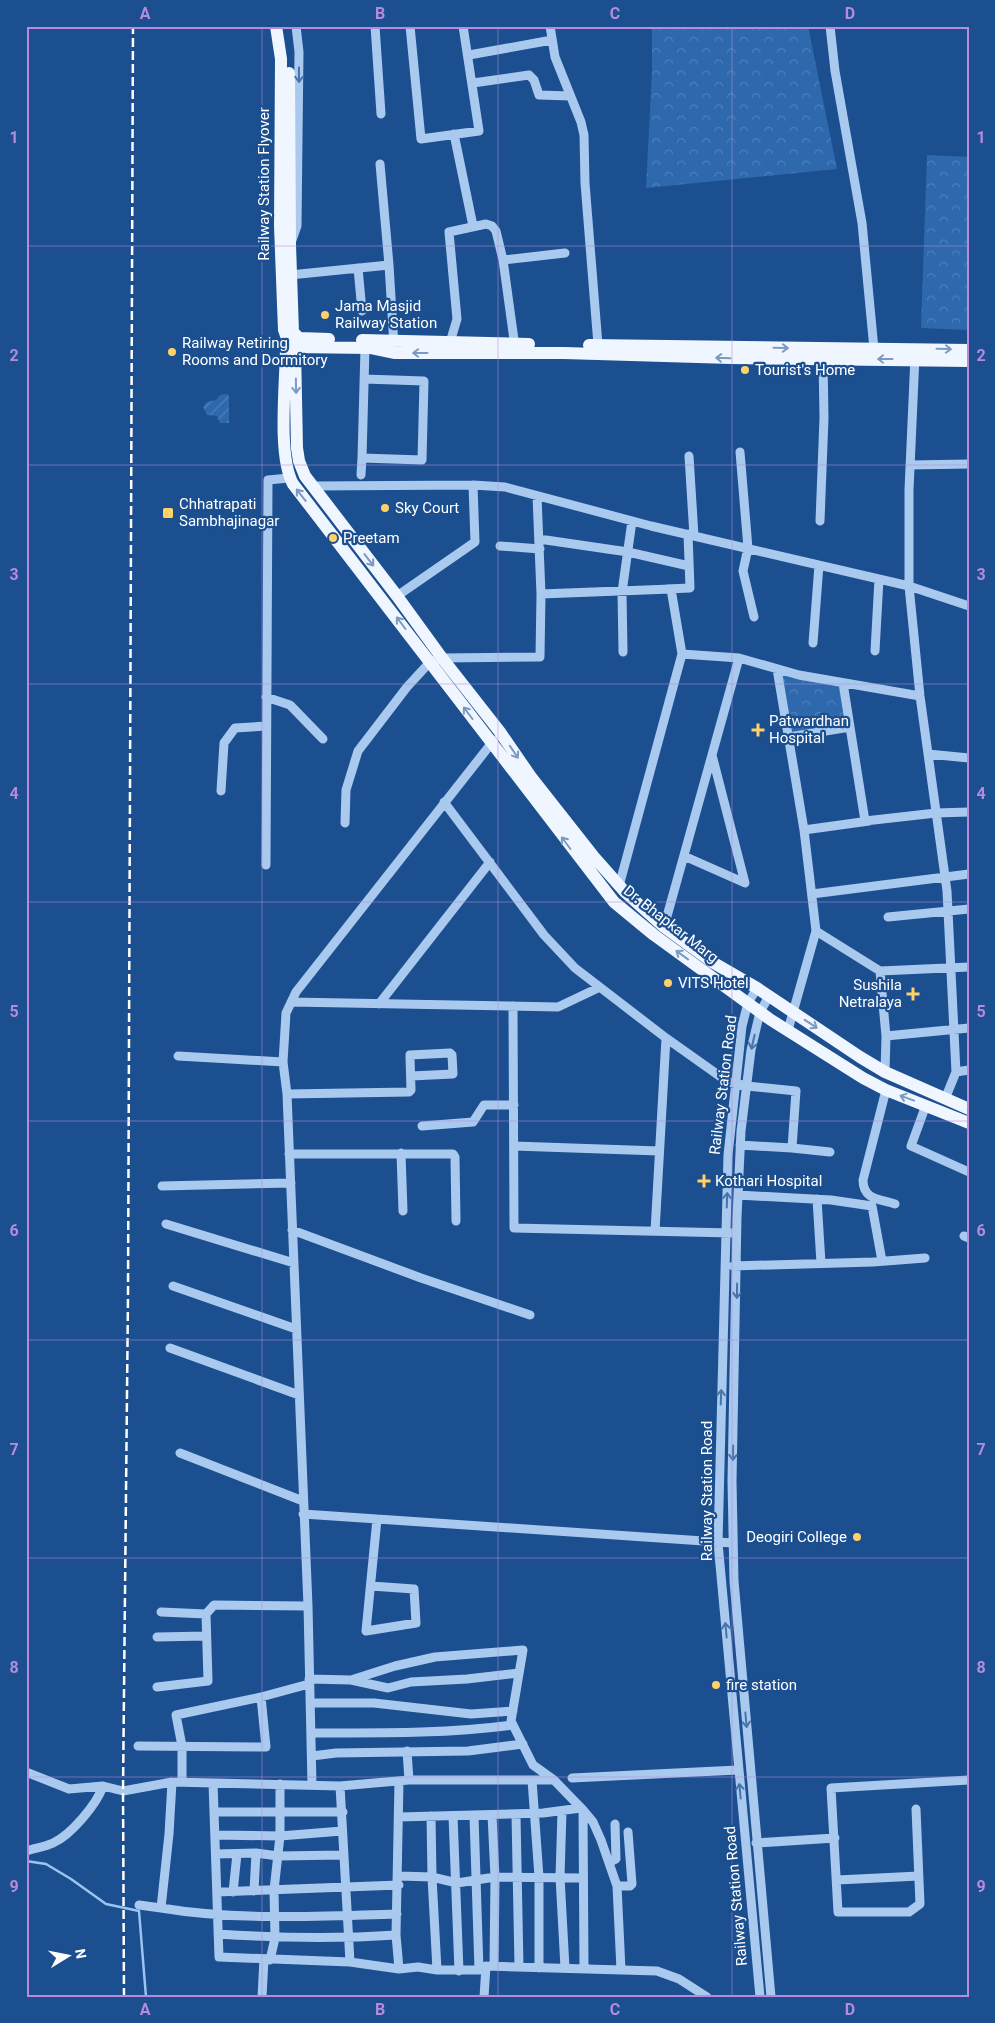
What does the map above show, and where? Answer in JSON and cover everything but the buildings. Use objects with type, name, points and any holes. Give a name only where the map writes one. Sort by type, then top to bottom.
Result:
[{"type":"main road","name":"Railway Station Flyover","points":[[276,26],[281,60],[285,224],[290,245],[294,339]]},
{"type":"main road","name":"Railway Station Flyover","points":[[284,26],[289,59],[284,330],[294,339]]},
{"type":"main road","points":[[294,339],[394,347]]},
{"type":"main road","points":[[294,339],[365,348],[449,347],[802,353],[874,349],[969,360]]},
{"type":"main road","points":[[294,339],[284,448],[289,478],[436,660]]},
{"type":"main road","points":[[294,339],[297,448],[302,469],[312,486],[397,596],[436,660]]},
{"type":"main road","points":[[516,348],[598,345],[683,351]]},
{"type":"main road","points":[[802,353],[823,359],[969,350]]},
{"type":"main road","name":"Dr. Bhapkar Marg","points":[[436,660],[500,732],[531,777],[594,857],[619,886],[664,927],[712,962],[757,988],[885,1072],[969,1109]]},
{"type":"main road","name":"Dr. Bhapkar Marg","points":[[436,660],[490,744],[614,902],[654,935],[760,1012],[862,1078],[886,1090],[969,1122]]},
{"type":"street","points":[[290,245],[297,226],[299,52],[296,26]]},
{"type":"street","points":[[375,26],[381,114]]},
{"type":"street","points":[[410,26],[421,139],[479,131],[469,55],[463,26]]},
{"type":"street","points":[[550,26],[555,57],[584,134],[585,184],[598,345]]},
{"type":"street","points":[[830,26],[835,71],[862,222],[874,349]]},
{"type":"street","points":[[469,55],[552,40]]},
{"type":"street","points":[[473,82],[528,74],[534,80],[539,95],[570,96]]},
{"type":"street","points":[[454,134],[473,226]]},
{"type":"street","points":[[380,164],[394,347]]},
{"type":"street","points":[[449,347],[457,319],[449,233],[450,231],[486,224],[492,226],[496,231],[516,348]]},
{"type":"street","points":[[502,260],[565,253]]},
{"type":"street","points":[[290,275],[389,265]]},
{"type":"street","points":[[358,268],[362,311]]},
{"type":"street","points":[[361,475],[365,348]]},
{"type":"street","points":[[915,354],[910,465],[909,586],[920,696],[945,876],[948,911],[956,1072],[945,1099]]},
{"type":"street","points":[[820,521],[824,418],[823,359]]},
{"type":"street","points":[[362,458],[422,460],[424,381],[364,379]]},
{"type":"street","points":[[740,452],[748,548],[743,571],[754,617]]},
{"type":"street","points":[[541,594],[690,588],[689,456]]},
{"type":"street","points":[[910,465],[969,464]]},
{"type":"street","points":[[266,865],[268,480],[289,478]]},
{"type":"street","points":[[312,486],[473,485],[505,487],[691,535],[909,586],[969,606]]},
{"type":"street","points":[[397,596],[475,542],[473,485]]},
{"type":"street","points":[[346,823],[346,790],[358,751],[384,714],[436,660],[540,657],[541,594],[537,496]]},
{"type":"street","points":[[623,652],[622,592],[632,520]]},
{"type":"street","points":[[539,538],[628,552],[689,566]]},
{"type":"street","points":[[500,546],[540,549]]},
{"type":"street","points":[[813,643],[819,565]]},
{"type":"street","points":[[875,651],[879,579]]},
{"type":"street","points":[[619,886],[682,654],[670,589],[665,589]]},
{"type":"street","points":[[682,654],[739,658],[777,669],[920,696]]},
{"type":"street","points":[[664,927],[739,658]]},
{"type":"street","points":[[777,669],[804,830],[816,931],[788,1030]]},
{"type":"street","points":[[843,682],[865,821],[936,813],[969,812]]},
{"type":"street","points":[[266,697],[290,705],[323,739]]},
{"type":"street","points":[[221,791],[224,743],[235,728],[266,726]]},
{"type":"street","points":[[788,737],[850,727]]},
{"type":"street","points":[[312,1785],[308,1606],[290,1154],[287,1094],[283,1062],[286,1013],[296,992],[500,732]]},
{"type":"street","points":[[928,754],[969,758]]},
{"type":"street","points":[[684,856],[745,883],[712,755]]},
{"type":"street","points":[[444,802],[544,935],[575,968],[598,988],[728,1082],[735,1085],[796,1091],[792,1148]]},
{"type":"street","points":[[804,830],[874,820]]},
{"type":"street","points":[[379,1004],[490,862]]},
{"type":"street","points":[[812,894],[969,874]]},
{"type":"street","points":[[888,916],[969,910]]},
{"type":"street","points":[[816,931],[880,971],[969,967]]},
{"type":"street","points":[[880,971],[886,1036],[885,1072]]},
{"type":"street","points":[[291,1002],[558,1007],[598,988]]},
{"type":"street","name":"Railway Station Road","points":[[757,988],[748,1003],[742,1026],[728,1155],[718,1543],[760,1997]]},
{"type":"street","name":"Railway Station Road","points":[[769,996],[760,1012],[751,1050],[740,1145],[732,1481],[734,1581],[771,1997]]},
{"type":"street","points":[[513,1006],[514,1228],[737,1233]]},
{"type":"street","points":[[886,1036],[969,1028]]},
{"type":"street","points":[[655,1231],[666,1038]]},
{"type":"street","points":[[287,1094],[409,1092],[411,1090],[410,1055],[450,1053],[452,1055],[453,1074],[411,1076]]},
{"type":"street","points":[[178,1056],[283,1062]]},
{"type":"street","points":[[956,1072],[969,1070]]},
{"type":"street","points":[[886,1090],[863,1180],[863,1187],[868,1196],[895,1204]]},
{"type":"street","points":[[422,1126],[473,1122],[484,1105],[514,1105]]},
{"type":"street","points":[[926,1105],[911,1146],[969,1172]]},
{"type":"street","points":[[740,1145],[830,1152]]},
{"type":"street","points":[[514,1146],[659,1151]]},
{"type":"street","points":[[401,1153],[403,1211]]},
{"type":"street","points":[[290,1154],[453,1154],[455,1157],[456,1221]]},
{"type":"street","points":[[162,1186],[291,1183]]},
{"type":"street","points":[[738,1195],[817,1199],[872,1206],[882,1261]]},
{"type":"street","points":[[817,1199],[821,1264]]},
{"type":"street","points":[[166,1224],[294,1263]]},
{"type":"street","points":[[292,1230],[421,1278],[530,1315]]},
{"type":"street","points":[[725,1267],[925,1258]]},
{"type":"street","points":[[173,1286],[296,1329]]},
{"type":"street","points":[[170,1348],[299,1395]]},
{"type":"street","points":[[180,1453],[303,1501]]},
{"type":"street","points":[[304,1514],[733,1543]]},
{"type":"street","points":[[371,1586],[414,1589],[416,1623],[366,1631],[377,1519]]},
{"type":"street","points":[[157,1687],[208,1680],[206,1614],[214,1605],[308,1606]]},
{"type":"street","points":[[161,1612],[206,1614]]},
{"type":"street","points":[[157,1637],[206,1636]]},
{"type":"street","points":[[182,1782],[182,1746],[176,1715],[260,1697],[309,1682],[351,1680],[395,1666],[435,1657],[523,1650],[511,1721],[533,1765],[554,1780],[593,1822],[610,1862],[617,1886],[620,1970]]},
{"type":"street","points":[[351,1680],[388,1688],[412,1682],[467,1679],[519,1673]]},
{"type":"street","points":[[138,1746],[266,1747],[260,1697]]},
{"type":"street","points":[[310,1703],[374,1703],[471,1714],[513,1710]]},
{"type":"street","points":[[311,1733],[415,1732],[483,1729],[513,1725]]},
{"type":"street","points":[[312,1756],[336,1753],[468,1751],[523,1744]]},
{"type":"street","points":[[407,1751],[409,1780]]},
{"type":"street","points":[[572,1778],[738,1770]]},
{"type":"street","points":[[26,1772],[69,1789],[103,1786],[123,1791],[172,1782],[340,1786],[409,1780],[554,1780]]},
{"type":"street","points":[[532,1780],[536,1814],[539,1877],[539,1968]]},
{"type":"street","points":[[916,1809],[920,1904],[909,1912],[838,1912],[831,1788],[969,1780]]},
{"type":"street","points":[[398,1969],[396,1936],[399,1880],[400,1781]]},
{"type":"street","points":[[161,1908],[169,1834],[172,1782]]},
{"type":"street","points":[[213,1783],[219,1957],[350,1962],[398,1969],[418,1967],[459,1971],[486,1967],[657,1971],[679,1979],[707,1997]]},
{"type":"street","points":[[262,1997],[267,1960],[275,1938],[274,1890],[280,1836],[280,1784]]},
{"type":"street","points":[[26,1851],[55,1842],[75,1826],[99,1796],[103,1786]]},
{"type":"street","points":[[340,1786],[343,1812],[343,1855],[350,1962]]},
{"type":"street","points":[[399,1817],[516,1815],[582,1809]]},
{"type":"street","points":[[582,1809],[584,1969]]},
{"type":"street","points":[[214,1812],[343,1812]]},
{"type":"street","points":[[562,1812],[560,1877],[565,1968]]},
{"type":"street","points":[[484,1997],[495,1877],[492,1815]]},
{"type":"street","points":[[516,1815],[519,1967]]},
{"type":"street","points":[[431,1816],[437,1970]]},
{"type":"street","points":[[453,1816],[459,1971]]},
{"type":"street","points":[[474,1816],[477,1881],[486,1967]]},
{"type":"street","points":[[610,1862],[616,1859],[615,1824]]},
{"type":"street","points":[[216,1835],[280,1836],[342,1831]]},
{"type":"street","points":[[617,1886],[630,1886],[632,1884],[628,1832]]},
{"type":"street","points":[[756,1843],[835,1838]]},
{"type":"street","points":[[216,1854],[256,1853],[278,1856],[343,1855]]},
{"type":"street","points":[[254,1891],[256,1853]]},
{"type":"street","points":[[233,1892],[237,1854]]},
{"type":"street","points":[[217,1892],[346,1887],[432,1876],[457,1883],[495,1877],[583,1878]]},
{"type":"street","points":[[837,1880],[919,1876]]},
{"type":"street","points":[[139,1905],[218,1915],[276,1917],[397,1914]]},
{"type":"street","points":[[218,1934],[275,1938],[396,1936]]},
{"type":"green space","points":[[652,26],[808,26],[837,169],[646,188],[652,71]]},
{"type":"green space","points":[[927,155],[969,157],[969,330],[921,328]]},
{"type":"green space","points":[[227,394],[229,396],[229,423],[220,423],[217,416],[207,415],[203,407],[207,402],[216,400],[220,395]]},
{"type":"green space","points":[[782,674],[841,685],[847,723],[791,733]]},
{"type":"waterway","points":[[26,1861],[46,1864],[106,1904],[139,1911],[146,1997]]},
{"type":"railway","points":[[124,1997],[123,1791],[128,1295],[133,26]]},
{"type":"place","name":"Jama Masjid Railway Station","points":[[325,315]]},
{"type":"place","name":"Railway Retiring Rooms and Dormitory","points":[[172,352]]},
{"type":"place","name":"Tourist's Home","points":[[745,370]]},
{"type":"place","name":"Sky Court","points":[[385,508]]},
{"type":"place","name":"Chhatrapati Sambhajinagar","points":[[168,513]]},
{"type":"place","name":"Preetam","points":[[333,538]]},
{"type":"place","name":"Patwardhan Hospital","points":[[758,730]]},
{"type":"place","name":"VITS Hotel","points":[[668,983]]},
{"type":"place","name":"Sushila Netralaya","points":[[913,994]]},
{"type":"place","name":"Kothari Hospital","points":[[704,1181]]},
{"type":"place","name":"Deogiri College","points":[[857,1537]]},
{"type":"place","name":"fire station","points":[[716,1685]]}]
